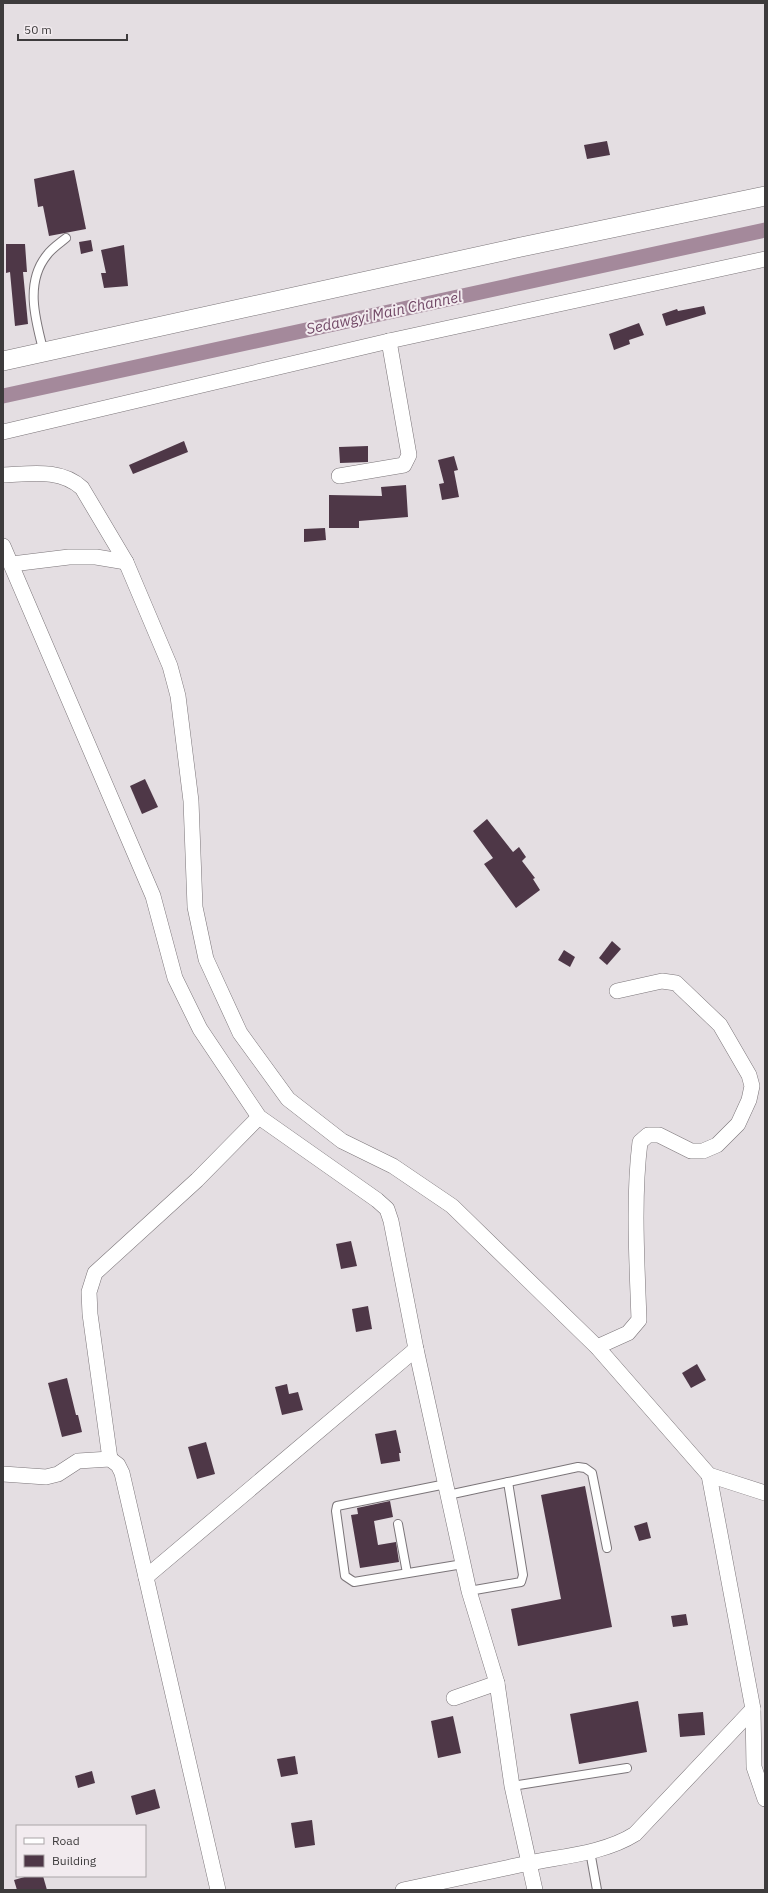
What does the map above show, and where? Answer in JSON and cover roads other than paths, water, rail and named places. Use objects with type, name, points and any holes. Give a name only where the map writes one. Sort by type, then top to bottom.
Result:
[{"type":"street","points":[[3,361],[521,247],[765,196]]},
{"type":"street","points":[[3,432],[389,341],[765,259]]},
{"type":"street","points":[[339,476],[404,465],[408,460],[409,455],[389,341]]},
{"type":"street","points":[[3,475],[54,474],[73,480],[82,488],[126,562],[170,666],[178,696],[191,801],[195,908],[206,959],[240,1033],[288,1099],[342,1141],[393,1166],[452,1206],[597,1347],[709,1475],[753,1709],[754,1767],[765,1799]]},
{"type":"street","points":[[3,546],[153,896],[175,978],[200,1029],[259,1117],[377,1200],[387,1209],[391,1221],[416,1349],[469,1591],[497,1683],[512,1786],[535,1890]]},
{"type":"street","points":[[12,564],[69,557],[96,557],[126,562]]},
{"type":"street","points":[[597,1347],[628,1333],[639,1320],[637,1263],[638,1160],[640,1142],[648,1135],[659,1135],[690,1151],[703,1151],[717,1145],[738,1124],[749,1100],[752,1086],[749,1075],[720,1026],[676,983],[662,981],[617,991]]},
{"type":"street","points":[[110,1459],[90,1314],[89,1292],[95,1273],[197,1180],[259,1117]]},
{"type":"street","points":[[146,1577],[416,1349]]},
{"type":"street","points":[[3,1474],[46,1477],[58,1474],[78,1461],[110,1459],[118,1464],[122,1473],[218,1890]]},
{"type":"street","points":[[709,1475],[765,1493]]},
{"type":"street","points":[[454,1698],[497,1683]]},
{"type":"street","points":[[403,1890],[590,1851],[624,1841],[636,1834],[753,1709]]},
{"type":"lane","points":[[44,353],[34,316],[33,297],[38,273],[47,255],[66,238]]},
{"type":"lane","points":[[463,1564],[354,1582],[345,1576],[336,1511],[337,1506],[508,1482],[578,1467],[589,1470],[592,1473],[607,1548]]},
{"type":"lane","points":[[469,1591],[521,1582],[523,1575],[508,1482]]},
{"type":"lane","points":[[398,1524],[407,1573]]},
{"type":"lane","points":[[512,1786],[627,1768]]},
{"type":"lane","points":[[590,1851],[597,1890]]},
{"type":"waterway","name":"Sedawgyi Main Channel","points":[[3,396],[765,230]]}]
